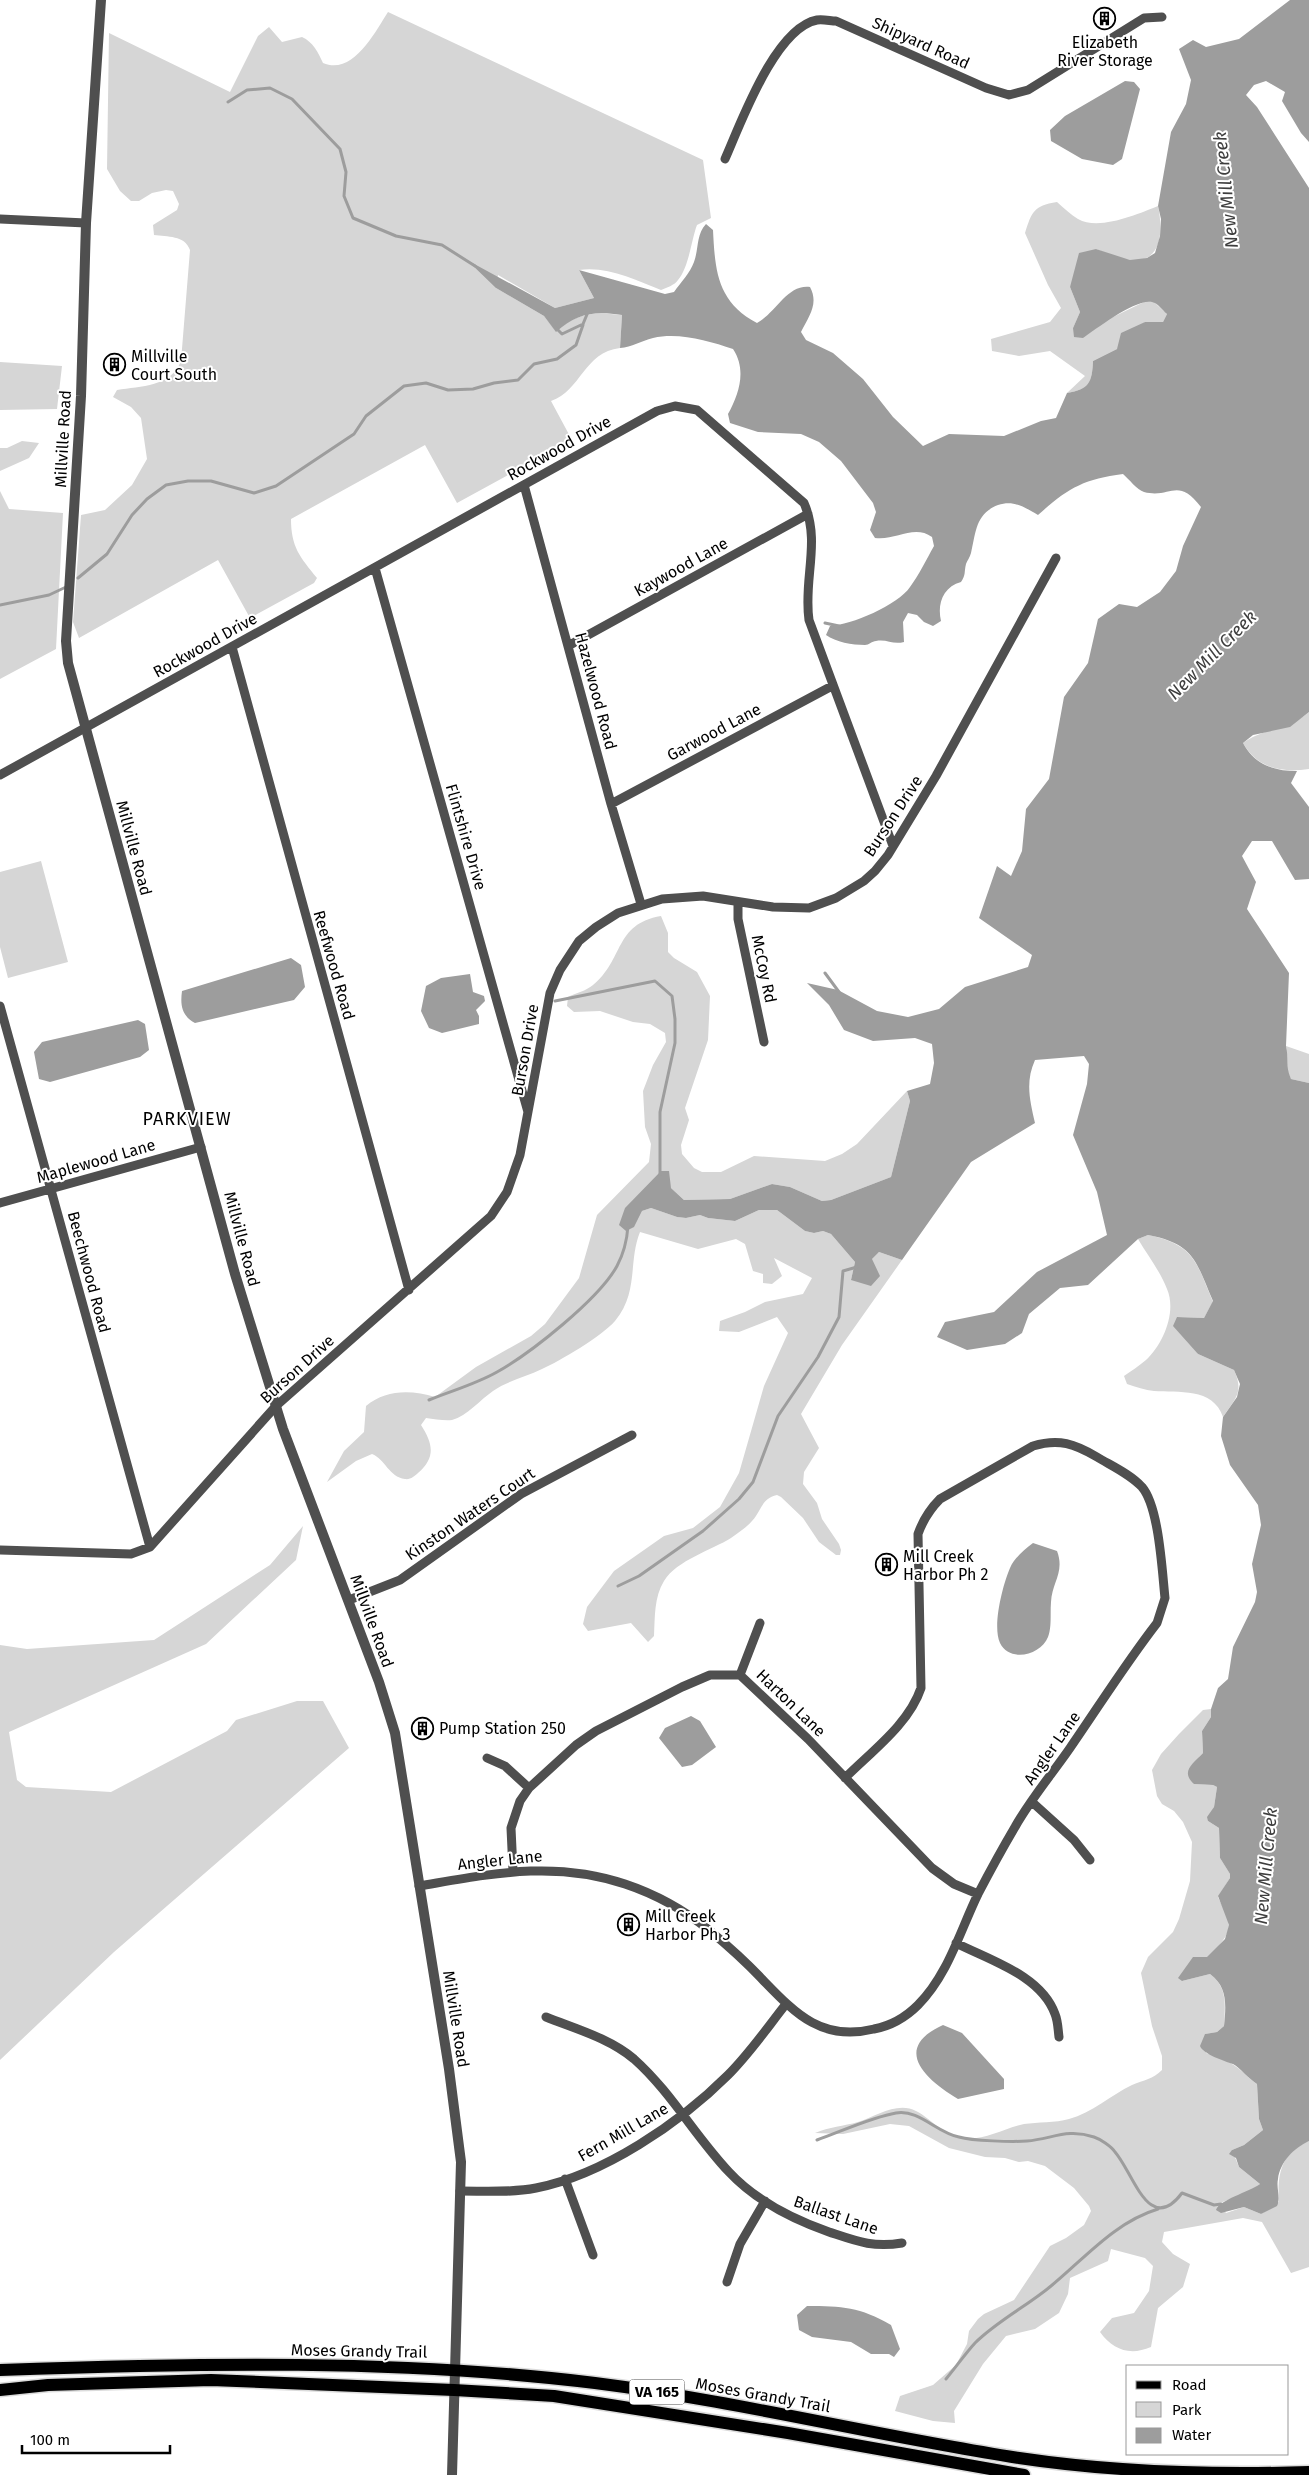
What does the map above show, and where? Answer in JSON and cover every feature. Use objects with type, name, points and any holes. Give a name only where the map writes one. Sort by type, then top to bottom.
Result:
[{"type":"main road","name":"Moses Grandy Trail","points":[[0,2370],[155,2365],[455,2369],[594,2383],[674,2395],[967,2449],[1064,2463],[1203,2473],[1309,2472]]},
{"type":"main road","name":"Moses Grandy Trail","points":[[0,2390],[48,2385],[211,2380],[554,2396],[656,2411],[1024,2475]]},
{"type":"street","name":"Millville Road","points":[[101,0],[86,223],[81,396],[66,641],[68,663],[235,1274],[276,1406],[379,1682],[394,1733],[459,2138],[460,2191],[452,2475]]},
{"type":"street","name":"Shipyard Road","points":[[725,159],[774,55],[804,26],[817,20],[836,21],[986,88],[1009,96],[1028,90],[1144,18],[1162,17]]},
{"type":"street","points":[[0,219],[86,223]]},
{"type":"street","name":"Rockwood Drive","points":[[0,775],[657,411],[675,406],[689,407],[706,416],[797,496],[808,514],[813,539],[807,591],[808,612],[812,629],[893,846]]},
{"type":"street","name":"Hazelwood Road","points":[[524,485],[610,804],[641,904]]},
{"type":"street","name":"Kaywood Lane","points":[[568,646],[808,514]]},
{"type":"street","name":"Burson Drive","points":[[150,1547],[276,1406],[410,1290],[496,1210],[508,1192],[514,1174],[529,1114],[545,1016],[560,970],[579,941],[618,913],[641,904],[690,896],[788,908],[809,908],[824,904],[846,893],[864,880],[875,871],[893,846],[936,776],[1056,558]]},
{"type":"street","name":"Flintshire Drive","points":[[375,568],[529,1114]]},
{"type":"street","name":"Reefwood Road","points":[[232,647],[410,1290]]},
{"type":"street","name":"Garwood Lane","points":[[610,804],[832,686]]},
{"type":"street","name":"McCoy Rd","points":[[738,902],[738,919],[764,1042]]},
{"type":"street","name":"Beechwood Road","points":[[0,1006],[150,1547]]},
{"type":"street","name":"Maplewood Lane","points":[[0,1203],[201,1147]]},
{"type":"street","name":"Kinston Waters Court","points":[[349,1600],[400,1580],[520,1494],[632,1435]]},
{"type":"street","name":"Angler Lane","points":[[419,1886],[513,1871],[564,1870],[595,1875],[653,1896],[706,1928],[786,2004],[804,2019],[823,2028],[843,2032],[863,2032],[883,2027],[902,2018],[918,2006],[943,1970],[978,1894],[1016,1824],[1157,1623],[1166,1598],[1153,1511],[1143,1488],[1134,1479],[1083,1448],[1059,1441],[1033,1446],[940,1499],[922,1521],[918,1534],[921,1688],[917,1700],[907,1715],[845,1778]]},
{"type":"street","points":[[0,1550],[131,1554],[150,1547]]},
{"type":"street","points":[[740,1675],[760,1623]]},
{"type":"street","name":"Harton Lane","points":[[513,1871],[511,1828],[520,1801],[529,1788],[576,1745],[596,1731],[710,1675],[740,1675],[770,1702],[932,1868],[954,1884],[978,1894]]},
{"type":"street","points":[[487,1758],[506,1766],[529,1788]]},
{"type":"street","points":[[1032,1802],[1074,1840],[1090,1860]]},
{"type":"street","points":[[956,1944],[1020,1976],[1040,1989],[1048,1998],[1056,2015],[1059,2037]]},
{"type":"street","name":"Fern Mill Lane","points":[[460,2191],[513,2191],[542,2187],[594,2169],[626,2151],[682,2113],[728,2075],[786,2004]]},
{"type":"street","name":"Ballast Lane","points":[[546,2017],[612,2043],[651,2076],[729,2172],[747,2189],[765,2201],[797,2221],[861,2242],[882,2247],[902,2243]]},
{"type":"street","points":[[565,2180],[593,2255]]},
{"type":"street","points":[[727,2282],[740,2244],[765,2201]]},
{"type":"green space","points":[[388,12],[703,160],[711,218],[697,225],[682,275],[673,285],[661,290],[611,272],[590,269],[579,270],[594,298],[555,308],[498,275],[496,288],[544,316],[556,331],[572,320],[587,315],[622,315],[620,348],[608,351],[598,357],[569,389],[551,401],[572,440],[457,503],[425,445],[291,519],[291,529],[295,544],[301,557],[317,578],[314,583],[250,618],[218,560],[79,638],[73,622],[81,515],[105,510],[132,485],[147,459],[141,418],[131,407],[113,397],[117,390],[163,381],[176,370],[181,361],[190,250],[188,245],[180,239],[154,235],[153,225],[177,210],[179,204],[173,191],[166,190],[152,193],[139,201],[131,201],[120,191],[107,169],[109,33],[230,92],[258,36],[269,27],[282,42],[302,37],[306,39],[315,48],[323,63],[334,65],[344,63],[362,50]]},
{"type":"green space","points":[[1057,202],[1078,219],[1087,222],[1097,223],[1118,220],[1158,206],[1160,215],[1158,243],[1155,251],[1149,256],[1141,260],[1130,260],[1096,249],[1070,287],[1080,312],[1073,328],[1113,317],[1146,301],[1154,302],[1167,314],[1163,322],[1145,322],[1117,349],[1093,361],[1092,375],[1088,384],[1085,387],[1067,393],[1085,376],[1050,351],[1019,356],[992,351],[991,339],[1050,322],[1061,308],[1048,285],[1025,233],[1032,215],[1038,208]]},
{"type":"green space","points":[[0,362],[62,366],[57,409],[0,410]]},
{"type":"green space","points":[[22,441],[39,443],[29,458],[0,471],[0,448],[7,448]]},
{"type":"green space","points":[[0,491],[9,509],[63,513],[56,649],[0,679]]},
{"type":"green space","points":[[1309,712],[1309,769],[1289,770],[1271,767],[1255,758],[1243,743],[1259,734],[1302,718]]},
{"type":"green space","points":[[41,861],[68,962],[8,978],[0,947],[0,872]]},
{"type":"green space","points":[[661,916],[668,933],[668,952],[674,958],[697,972],[710,996],[708,1040],[685,1108],[689,1120],[681,1145],[682,1154],[694,1168],[702,1172],[721,1172],[754,1156],[825,1161],[842,1154],[857,1144],[907,1091],[910,1101],[891,1177],[831,1200],[822,1201],[790,1187],[772,1184],[730,1199],[684,1200],[671,1188],[661,1171],[634,1227],[642,1211],[651,1208],[677,1217],[686,1218],[700,1215],[708,1218],[735,1221],[759,1210],[777,1210],[805,1231],[814,1233],[823,1231],[831,1234],[855,1262],[851,1280],[879,1252],[902,1260],[842,1345],[801,1414],[819,1448],[804,1472],[803,1484],[817,1503],[822,1519],[839,1544],[840,1555],[836,1555],[819,1542],[803,1518],[781,1497],[777,1495],[772,1497],[765,1502],[752,1521],[742,1530],[731,1538],[686,1561],[677,1567],[664,1581],[658,1594],[654,1636],[648,1642],[631,1623],[588,1631],[583,1624],[587,1607],[614,1571],[664,1536],[693,1528],[720,1507],[739,1473],[764,1386],[788,1333],[777,1317],[739,1332],[719,1331],[720,1321],[765,1302],[803,1294],[812,1278],[774,1258],[782,1276],[772,1284],[763,1283],[763,1274],[753,1271],[745,1244],[736,1239],[698,1249],[640,1232],[636,1243],[627,1299],[615,1321],[601,1334],[550,1365],[498,1388],[458,1418],[446,1420],[426,1418],[421,1425],[430,1444],[430,1456],[424,1467],[412,1478],[405,1479],[395,1475],[372,1454],[356,1461],[327,1482],[344,1451],[364,1432],[366,1406],[374,1400],[399,1392],[435,1397],[476,1367],[531,1336],[545,1324],[579,1278],[597,1215],[649,1162],[651,1144],[645,1127],[643,1091],[653,1065],[666,1042],[665,1033],[650,1024],[633,1022],[600,1011],[574,1012],[567,1006],[568,997],[590,987],[603,975],[627,935],[635,927],[646,920]]},
{"type":"green space","points":[[1286,1046],[1309,1054],[1309,1083],[1291,1079]]},
{"type":"green space","points":[[1148,1235],[1176,1244],[1192,1257],[1213,1302],[1204,1318],[1177,1317],[1198,1354],[1234,1370],[1238,1384],[1237,1395],[1223,1417],[1218,1407],[1203,1396],[1184,1392],[1151,1391],[1127,1384],[1124,1376],[1152,1353],[1163,1337],[1169,1317],[1170,1298],[1167,1289],[1138,1239]]},
{"type":"green space","points":[[303,1526],[296,1560],[206,1644],[9,1732],[17,1780],[26,1787],[111,1792],[227,1731],[236,1720],[297,1701],[323,1701],[349,1748],[114,1952],[0,2060],[0,1645],[27,1649],[154,1640],[270,1565]]},
{"type":"green space","points":[[1211,1709],[1211,1717],[1202,1731],[1203,1753],[1191,1766],[1194,1784],[1217,1787],[1214,1807],[1208,1821],[1219,1828],[1220,1858],[1230,1874],[1230,1878],[1218,1897],[1229,1926],[1227,1933],[1217,1948],[1182,1981],[1210,1974],[1220,1985],[1224,1997],[1224,2026],[1217,2032],[1205,2034],[1206,2053],[1233,2065],[1257,2084],[1259,2119],[1263,2130],[1244,2145],[1232,2150],[1239,2167],[1260,2184],[1249,2192],[1220,2203],[1226,2213],[1244,2207],[1261,2214],[1279,2202],[1279,2182],[1283,2166],[1292,2152],[1309,2141],[1309,2267],[1291,2273],[1262,2222],[1243,2218],[1164,2232],[1162,2242],[1173,2254],[1190,2264],[1183,2287],[1158,2308],[1151,2347],[1143,2350],[1129,2351],[1116,2347],[1100,2332],[1112,2318],[1134,2313],[1149,2291],[1153,2266],[1145,2258],[1111,2249],[1108,2261],[1070,2278],[1068,2294],[1059,2313],[1035,2329],[1006,2336],[983,2364],[954,2411],[955,2423],[933,2421],[895,2411],[900,2396],[933,2385],[956,2365],[967,2344],[969,2331],[978,2319],[984,2314],[1014,2300],[1050,2246],[1066,2238],[1084,2225],[1091,2211],[1074,2188],[1045,2166],[1028,2161],[1019,2162],[1005,2158],[985,2157],[949,2148],[909,2126],[890,2124],[843,2134],[815,2133],[858,2122],[887,2110],[909,2108],[927,2118],[948,2134],[961,2138],[977,2138],[1024,2124],[1069,2119],[1094,2108],[1132,2085],[1152,2077],[1162,2070],[1162,2056],[1152,2026],[1141,1973],[1148,1957],[1173,1932],[1179,1919],[1190,1881],[1192,1842],[1183,1822],[1174,1811],[1162,1804],[1157,1796],[1152,1770],[1161,1754],[1179,1734],[1203,1710]]},
{"type":"water","name":"New Mill Creek","points":[[1290,0],[1309,0],[1309,142],[1301,133],[1282,101],[1285,92],[1266,81],[1254,85],[1246,95],[1257,107],[1309,188],[1309,712],[1290,727],[1253,735],[1243,743],[1253,756],[1265,765],[1280,770],[1297,771],[1291,783],[1309,807],[1309,879],[1295,880],[1272,841],[1252,841],[1242,856],[1256,882],[1247,909],[1289,973],[1286,1046],[1289,1074],[1291,1079],[1309,1083],[1309,2141],[1298,2147],[1285,2161],[1279,2173],[1279,2200],[1277,2206],[1261,2214],[1244,2207],[1221,2213],[1216,2210],[1218,2206],[1228,2199],[1260,2184],[1239,2167],[1236,2158],[1229,2154],[1232,2150],[1244,2145],[1263,2130],[1259,2119],[1257,2084],[1233,2064],[1209,2054],[1200,2046],[1205,2034],[1217,2032],[1224,2026],[1223,1991],[1216,1979],[1210,1974],[1182,1981],[1178,1978],[1193,1957],[1207,1957],[1225,1939],[1229,1925],[1218,1896],[1230,1878],[1230,1874],[1220,1858],[1219,1828],[1208,1821],[1207,1817],[1214,1807],[1217,1787],[1194,1784],[1188,1775],[1188,1771],[1203,1753],[1202,1731],[1211,1717],[1211,1709],[1218,1688],[1228,1679],[1233,1647],[1255,1602],[1257,1592],[1252,1564],[1261,1525],[1258,1505],[1230,1465],[1221,1436],[1223,1417],[1237,1397],[1240,1384],[1234,1370],[1198,1354],[1173,1326],[1177,1317],[1204,1318],[1213,1301],[1192,1257],[1176,1244],[1148,1235],[1138,1239],[1088,1285],[1060,1288],[1029,1314],[1022,1333],[1005,1344],[967,1350],[937,1337],[945,1322],[994,1312],[1037,1272],[1107,1235],[1097,1192],[1073,1135],[1087,1084],[1089,1064],[1084,1056],[1035,1060],[1029,1084],[1035,1123],[971,1162],[902,1260],[879,1252],[872,1259],[880,1276],[871,1286],[851,1280],[855,1262],[831,1234],[823,1231],[814,1233],[805,1231],[777,1210],[759,1210],[735,1221],[708,1218],[700,1215],[686,1218],[677,1217],[651,1208],[642,1211],[634,1227],[626,1231],[619,1225],[625,1208],[661,1171],[669,1171],[671,1188],[684,1200],[730,1199],[772,1184],[790,1187],[822,1201],[831,1200],[891,1177],[910,1101],[907,1091],[930,1084],[934,1063],[932,1044],[915,1038],[873,1041],[844,1030],[829,1005],[807,983],[838,990],[877,1011],[908,1017],[939,1009],[965,987],[1028,967],[1032,955],[979,918],[997,866],[1011,876],[1022,851],[1026,809],[1049,779],[1064,697],[1088,663],[1098,619],[1119,604],[1137,607],[1160,592],[1176,571],[1183,546],[1201,507],[1193,498],[1180,490],[1161,493],[1141,491],[1123,474],[1086,482],[1058,498],[1038,515],[1014,504],[998,505],[985,513],[978,525],[963,580],[950,588],[943,597],[940,608],[941,621],[933,626],[924,622],[917,615],[908,613],[903,622],[904,642],[875,641],[865,645],[839,641],[826,635],[830,626],[850,622],[873,613],[904,594],[916,578],[934,546],[932,537],[925,533],[911,532],[875,538],[870,530],[876,512],[873,503],[841,461],[819,442],[801,434],[758,432],[730,423],[728,414],[740,382],[740,365],[733,349],[704,340],[673,336],[653,338],[620,348],[622,315],[603,313],[579,317],[556,332],[544,316],[496,288],[467,260],[555,308],[594,298],[579,270],[665,294],[674,292],[690,270],[696,257],[701,233],[706,224],[713,230],[715,258],[721,284],[726,295],[734,305],[744,315],[757,323],[788,294],[802,287],[810,287],[814,299],[812,310],[801,332],[806,340],[833,353],[863,379],[893,417],[923,446],[949,434],[1004,436],[1041,421],[1056,418],[1067,393],[1085,387],[1088,384],[1092,375],[1093,361],[1117,349],[1121,333],[1145,322],[1163,322],[1167,314],[1158,305],[1152,302],[1145,302],[1116,315],[1083,338],[1074,337],[1073,328],[1080,312],[1070,287],[1079,253],[1096,249],[1130,260],[1147,258],[1155,253],[1160,236],[1161,219],[1158,206],[1171,132],[1186,104],[1191,80],[1179,49],[1193,40],[1206,47],[1239,39]]},
{"type":"water","points":[[1125,81],[1134,82],[1140,89],[1122,159],[1113,165],[1082,159],[1051,141],[1050,130],[1065,116]]},
{"type":"water","points":[[291,958],[301,965],[305,987],[294,1000],[195,1023],[185,1014],[181,1001],[182,991]]},
{"type":"water","points":[[470,974],[473,992],[484,996],[485,1001],[476,1010],[479,1016],[479,1024],[442,1033],[429,1028],[421,1011],[426,986],[441,978]]},
{"type":"water","points":[[138,1020],[145,1024],[149,1050],[140,1057],[50,1082],[39,1079],[34,1052],[42,1042]]},
{"type":"water","points":[[1033,1543],[1057,1551],[1060,1565],[1052,1595],[1048,1637],[1039,1648],[1032,1652],[1018,1655],[1005,1649],[1000,1643],[997,1626],[998,1616],[1004,1584],[1010,1568],[1017,1557]]},
{"type":"water","points":[[691,1716],[700,1721],[716,1747],[692,1765],[682,1767],[659,1738],[665,1728]]},
{"type":"water","points":[[943,2025],[962,2033],[1004,2079],[1004,2089],[958,2099],[925,2073],[916,2053],[919,2043],[928,2034]]},
{"type":"water","points":[[807,2306],[831,2306],[870,2314],[891,2325],[900,2349],[894,2357],[889,2354],[871,2354],[851,2342],[812,2337],[799,2330],[797,2315]]},
{"type":"waterway","points":[[228,102],[247,90],[270,88],[292,99],[340,149],[346,172],[344,196],[353,218],[396,236],[442,245],[475,266]]},
{"type":"waterway","points":[[555,327],[562,334],[583,324],[588,312]]},
{"type":"waterway","points":[[78,578],[107,554],[132,515],[147,499],[166,485],[188,481],[211,481],[254,493],[276,486],[354,434],[366,416],[404,386],[426,383],[448,390],[473,389],[494,383],[518,380],[534,364],[557,359],[576,345],[583,325]]},
{"type":"waterway","points":[[0,605],[49,595],[66,587]]},
{"type":"waterway","points":[[825,623],[839,626]]},
{"type":"waterway","points":[[825,973],[839,992]]},
{"type":"waterway","points":[[555,1001],[655,981],[672,996],[675,1019],[675,1043],[660,1112],[660,1174]]},
{"type":"waterway","points":[[429,1400],[472,1384],[497,1372],[528,1352],[563,1324],[595,1294],[617,1266],[625,1246],[628,1226]]},
{"type":"waterway","points":[[618,1586],[639,1576],[703,1531],[739,1499],[753,1482],[778,1416],[818,1357],[839,1317],[843,1271],[857,1267]]},
{"type":"waterway","points":[[817,2140],[856,2125],[896,2113],[904,2113],[920,2118],[951,2135],[973,2139],[1027,2141],[1068,2134],[1084,2135],[1099,2139],[1113,2150],[1122,2161],[1135,2185],[1151,2205],[1160,2208],[1170,2205],[1182,2193],[1214,2205],[1221,2204]]},
{"type":"waterway","points":[[946,2379],[975,2343],[984,2335],[1051,2286],[1114,2232],[1142,2215],[1158,2209]]},
{"type":"place","name":"Elizabeth River Storage","points":[[1105,18]]},
{"type":"place","name":"Millville Court South","points":[[115,365]]},
{"type":"place","name":"Mill Creek Harbor Ph 2","points":[[887,1565]]},
{"type":"place","name":"Pump Station 250","points":[[423,1728]]},
{"type":"place","name":"Mill Creek Harbor Ph 3","points":[[629,1925]]},
{"type":"district","name":"PARKVIEW","points":[[187,1119]]}]
